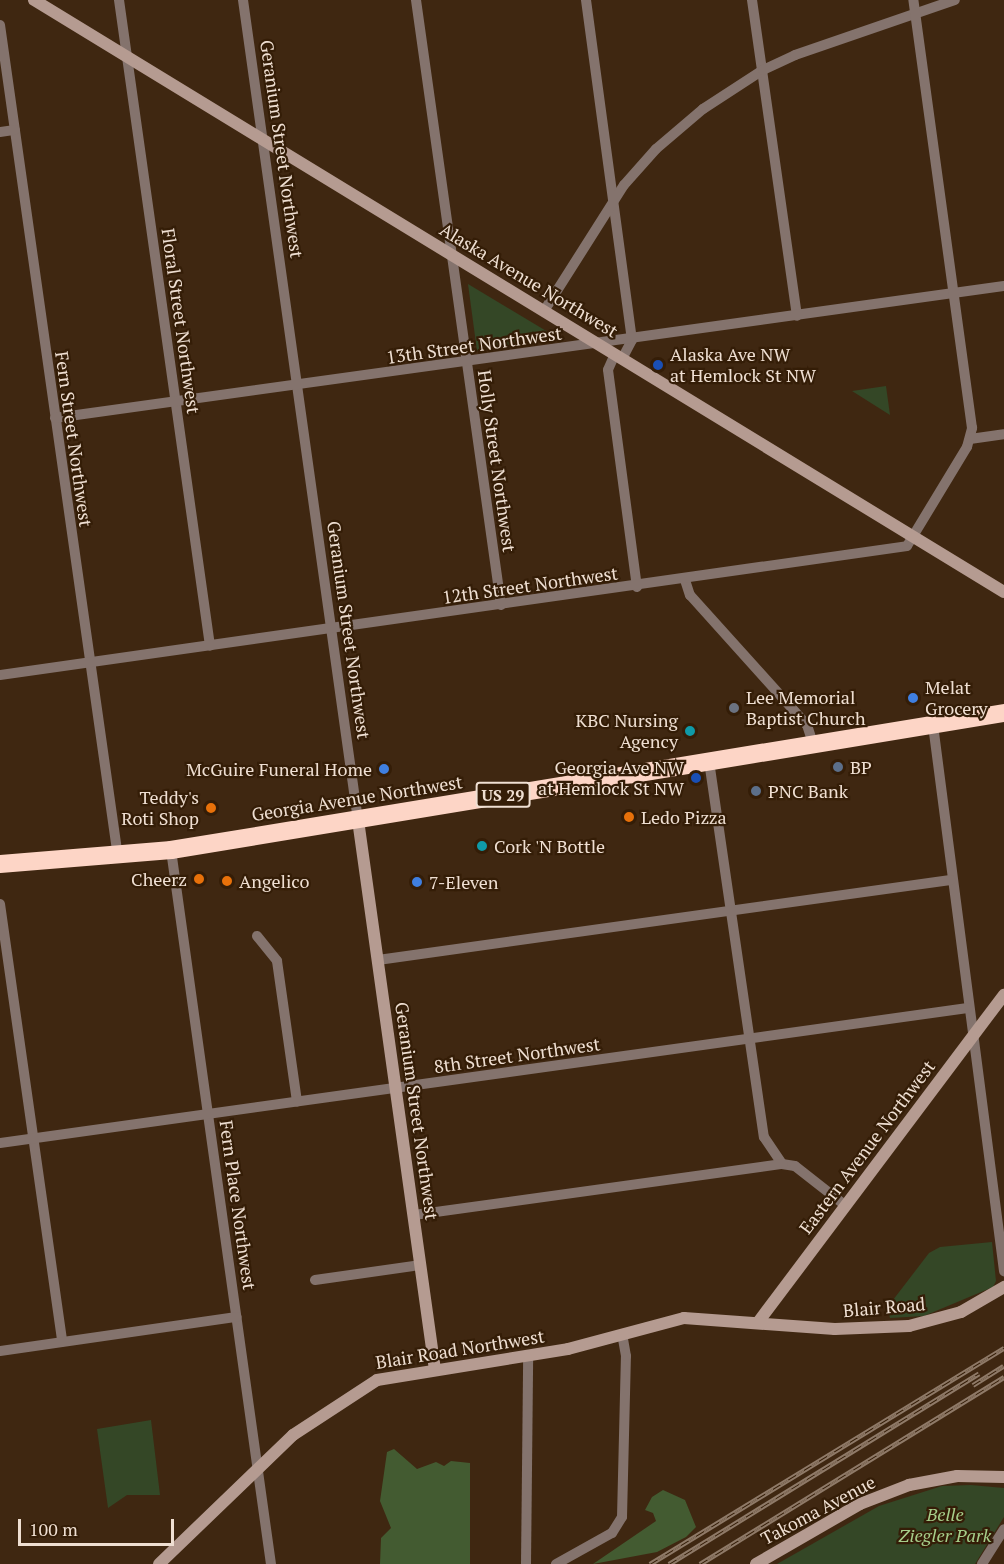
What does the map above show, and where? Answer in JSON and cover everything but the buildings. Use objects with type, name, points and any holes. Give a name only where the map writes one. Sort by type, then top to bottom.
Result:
[{"type":"highway","name":"Georgia Avenue Northwest","points":[[0,864],[118,857],[171,850],[1004,713]]},
{"type":"main road","name":"Alaska Avenue Northwest","points":[[34,0],[1004,592]]},
{"type":"main road","name":"Geranium Street Northwest","points":[[358,820],[435,1370]]},
{"type":"main road","name":"Eastern Avenue Northwest","points":[[759,1321],[1004,995]]},
{"type":"main road","name":"Blair Road","points":[[759,1321],[835,1329],[909,1326],[962,1312],[1004,1287]]},
{"type":"main road","name":"Blair Road Northwest","points":[[159,1564],[300,1429],[360,1387],[382,1378],[528,1356],[684,1318],[759,1321]]},
{"type":"main road","name":"Takoma Avenue","points":[[756,1564],[860,1504],[909,1485],[957,1476],[1004,1477]]},
{"type":"street","name":"Floral Street Northwest","points":[[119,0],[210,646]]},
{"type":"street","name":"Geranium Street Northwest","points":[[243,0],[358,820]]},
{"type":"street","name":"Holly Street Northwest","points":[[416,0],[501,605]]},
{"type":"street","points":[[586,0],[632,340],[608,370],[638,586]]},
{"type":"street","points":[[752,0],[797,316]]},
{"type":"street","points":[[913,0],[972,423],[970,439],[914,537]]},
{"type":"street","points":[[544,310],[614,199],[643,162],[679,128],[763,70],[810,50],[956,0]]},
{"type":"street","name":"Fern Street Northwest","points":[[0,25],[118,857]]},
{"type":"street","points":[[0,132],[15,130]]},
{"type":"street","name":"13th Street Northwest","points":[[55,418],[598,345],[1004,286]]},
{"type":"street","points":[[970,439],[1004,434]]},
{"type":"street","name":"12th Street Northwest","points":[[0,675],[902,549],[914,537]]},
{"type":"street","points":[[686,580],[690,596],[811,730],[813,744]]},
{"type":"street","points":[[933,725],[950,880],[1004,1270]]},
{"type":"street","points":[[709,761],[761,1128],[768,1145],[782,1164]]},
{"type":"street","name":"Fern Place Northwest","points":[[171,850],[271,1564]]},
{"type":"street","points":[[378,960],[950,880]]},
{"type":"street","points":[[0,904],[6,985],[33,1138],[62,1342]]},
{"type":"street","points":[[257,936],[277,961],[297,1102]]},
{"type":"street","name":"8th Street Northwest","points":[[0,1143],[968,1008]]},
{"type":"street","points":[[414,1215],[782,1164],[795,1166],[846,1206]]},
{"type":"street","points":[[315,1280],[421,1265]]},
{"type":"street","points":[[0,1351],[237,1317]]},
{"type":"street","points":[[556,1564],[612,1533],[622,1517],[626,1356],[622,1334]]},
{"type":"street","points":[[526,1564],[528,1356]]},
{"type":"street","points":[[982,1564],[1004,1529]]},
{"type":"green space","points":[[468,284],[558,338],[477,351]]},
{"type":"green space","points":[[886,386],[890,415],[852,391]]},
{"type":"green space","points":[[992,1242],[996,1281],[993,1287],[924,1316],[890,1318],[888,1311],[893,1300],[929,1253],[940,1247]]},
{"type":"green space","points":[[151,1420],[160,1495],[127,1495],[108,1508],[97,1429]]},
{"type":"green space","points":[[394,1449],[417,1469],[436,1462],[444,1466],[451,1461],[470,1463],[470,1564],[380,1564],[381,1538],[391,1528],[380,1501],[387,1452]]},
{"type":"green space","name":"Belle Ziegler Park","points":[[971,1485],[1004,1488],[1004,1517],[975,1564],[777,1564],[879,1506],[942,1486]]},
{"type":"green space","points":[[663,1490],[685,1500],[696,1527],[686,1537],[657,1552],[593,1564],[656,1521],[653,1513],[645,1510],[652,1497]]},
{"type":"railway","points":[[650,1564],[1004,1348]]},
{"type":"railway","points":[[973,1385],[1004,1366]]},
{"type":"railway","points":[[669,1564],[979,1373]]},
{"type":"railway","points":[[700,1564],[1004,1377]]},
{"type":"place","name":"Alaska Ave NW at Hemlock St NW","points":[[658,365]]},
{"type":"place","name":"Melat Grocery","points":[[913,698]]},
{"type":"place","name":"Lee Memorial Baptist Church","points":[[734,708]]},
{"type":"place","name":"KBC Nursing Agency","points":[[690,731]]},
{"type":"place","name":"BP","points":[[838,767]]},
{"type":"place","name":"McGuire Funeral Home","points":[[384,769]]},
{"type":"place","name":"Georgia Ave NW at Hemlock St NW","points":[[696,778]]},
{"type":"place","name":"PNC Bank","points":[[756,791]]},
{"type":"place","name":"Teddy's Roti Shop","points":[[211,808]]},
{"type":"place","name":"Ledo Pizza","points":[[629,817]]},
{"type":"place","name":"Cork 'N Bottle","points":[[482,846]]},
{"type":"place","name":"Cheerz","points":[[199,879]]},
{"type":"place","name":"Angelico","points":[[227,881]]},
{"type":"place","name":"7-Eleven","points":[[417,882]]}]
